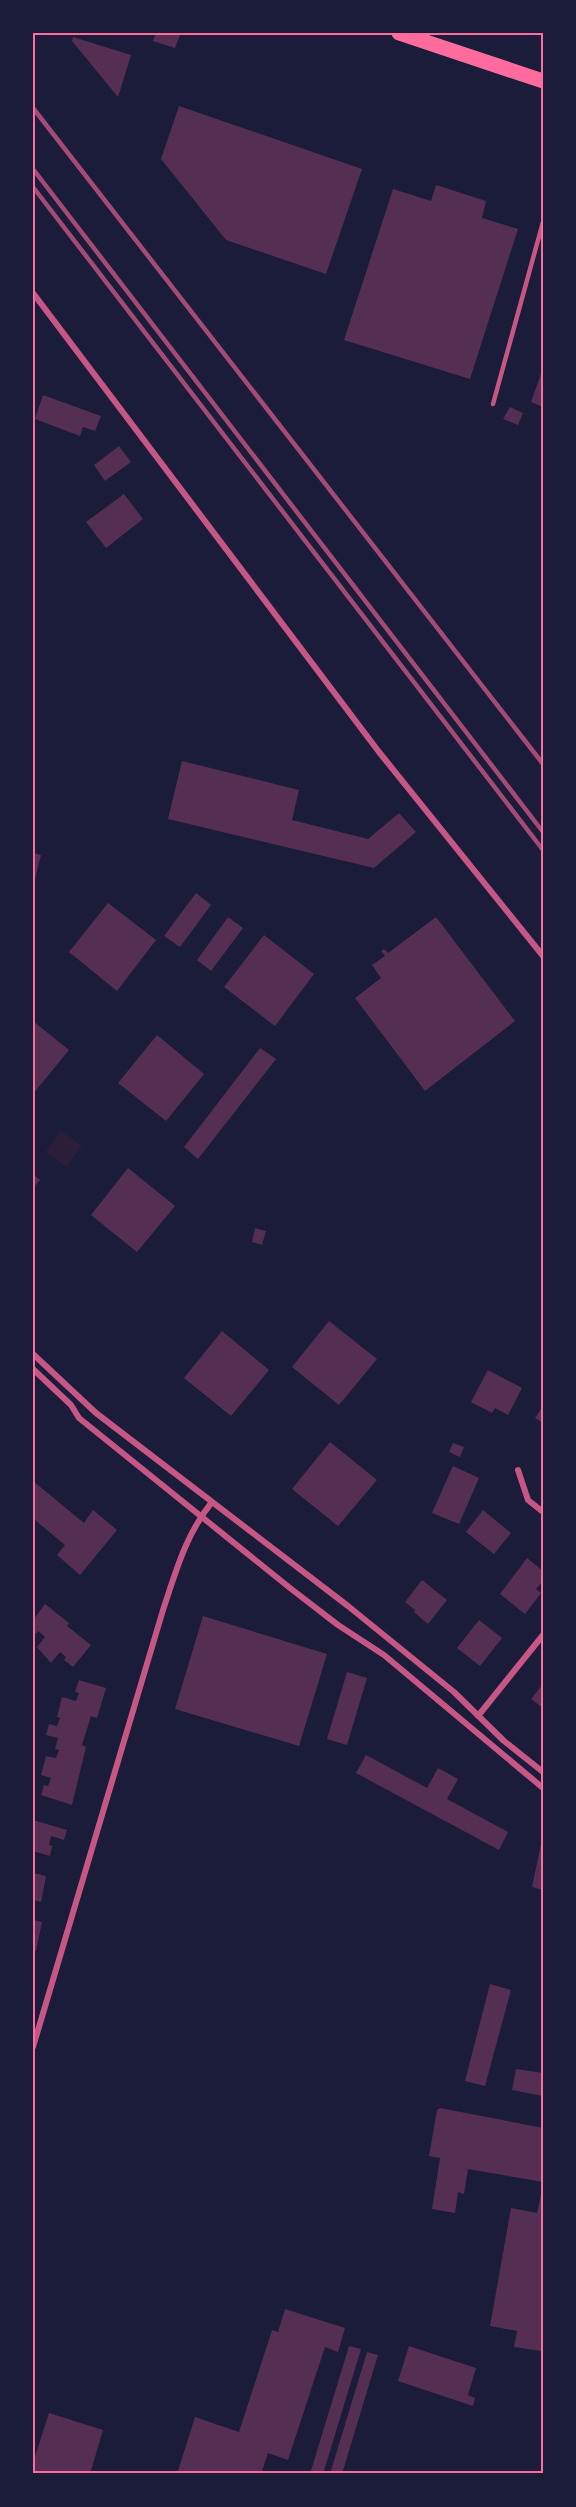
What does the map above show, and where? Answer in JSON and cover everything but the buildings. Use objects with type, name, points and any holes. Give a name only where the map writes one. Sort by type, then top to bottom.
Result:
[{"type":"main road","points":[[406,34],[543,81]]},
{"type":"street","points":[[33,294],[379,752],[543,956]]},
{"type":"street","points":[[33,1354],[96,1413],[348,1606],[454,1692],[504,1741],[543,1772]]},
{"type":"street","points":[[33,1370],[71,1405],[79,1418],[330,1619],[384,1655],[543,1788]]},
{"type":"street","points":[[518,1470],[528,1500],[543,1512]]},
{"type":"street","points":[[33,2047],[163,1610],[185,1545],[201,1516],[212,1502]]},
{"type":"street","points":[[478,1716],[543,1635]]},
{"type":"lane","points":[[493,404],[543,222]]},
{"type":"shaded area","points":[[61,1131],[82,1146],[66,1167],[46,1151]]},
{"type":"railway","points":[[33,108],[543,764]]},
{"type":"railway","points":[[33,169],[543,832]]},
{"type":"railway","points":[[33,187],[543,850]]}]
